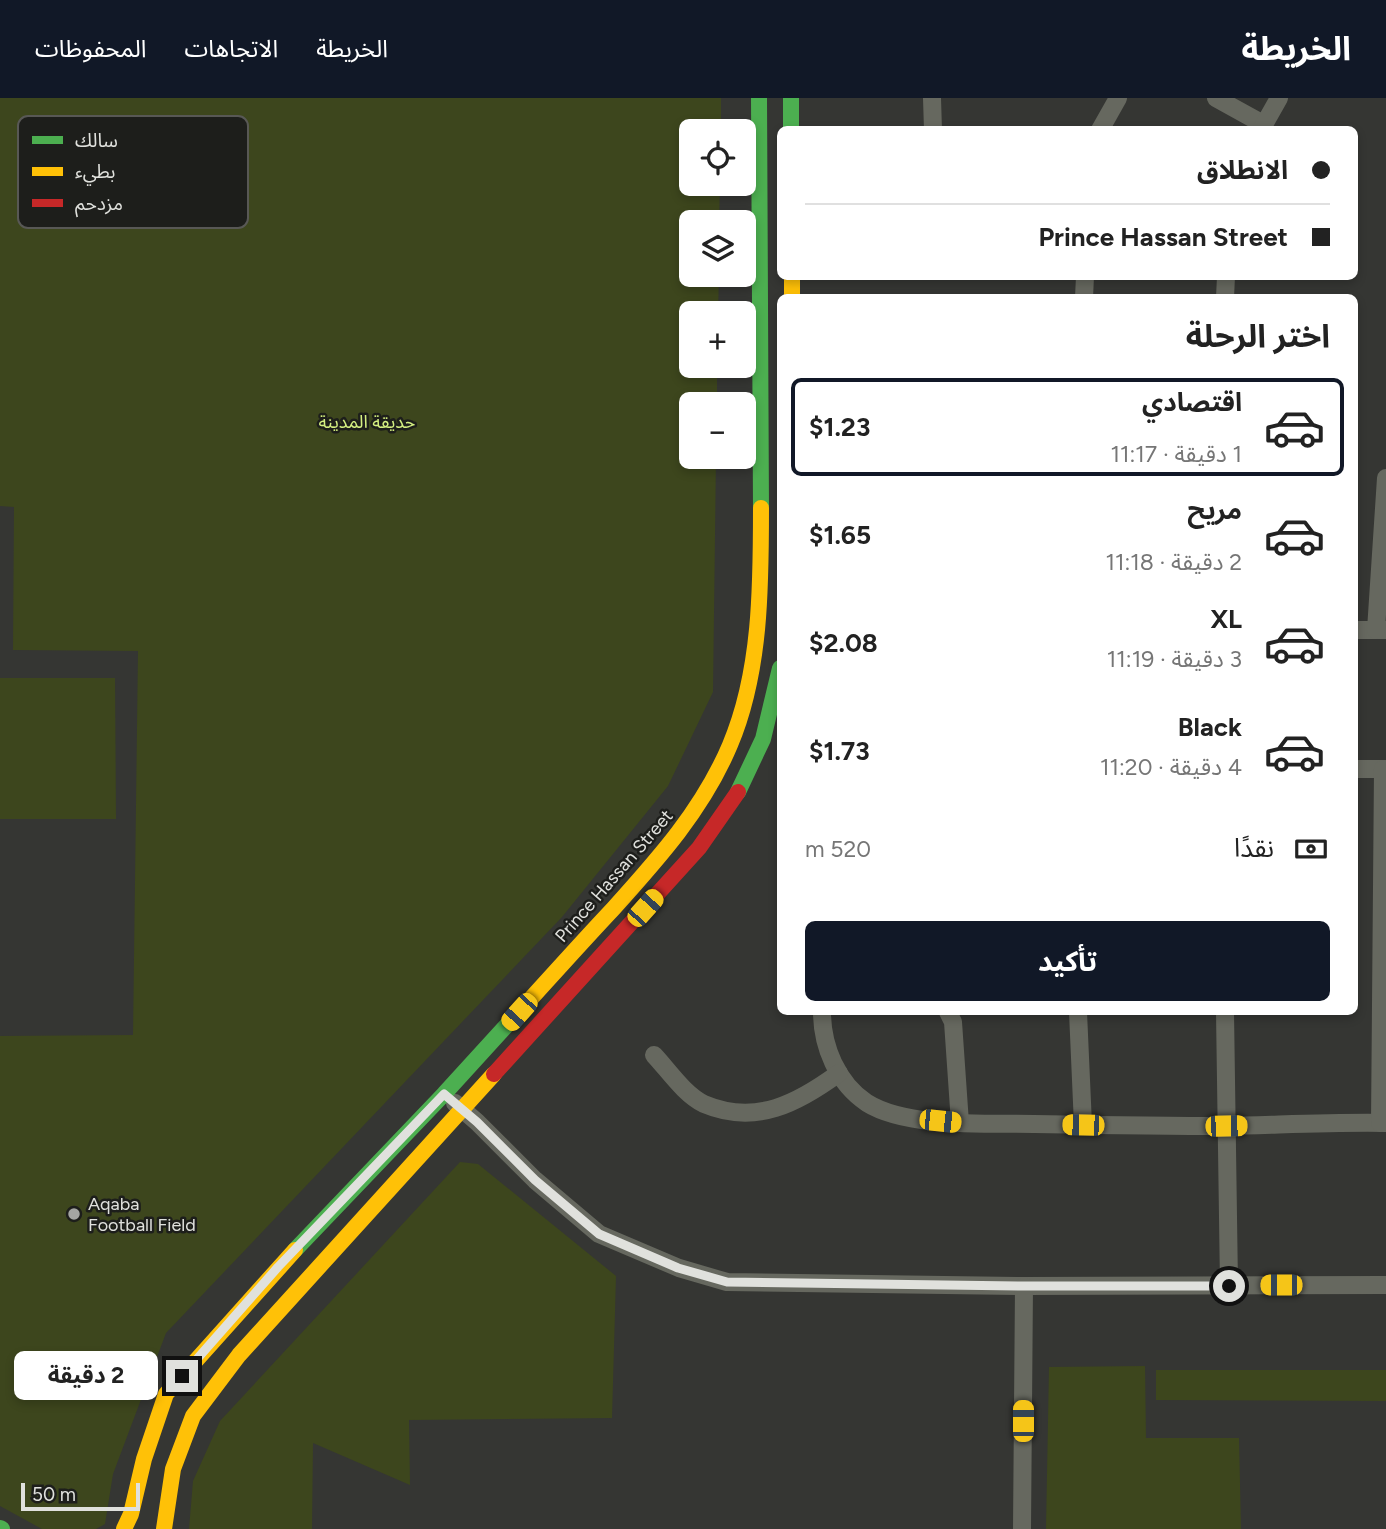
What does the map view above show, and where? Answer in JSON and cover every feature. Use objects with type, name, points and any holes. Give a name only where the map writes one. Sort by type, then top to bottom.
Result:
[{"type":"main road","name":"Prince Hassan Street","points":[[124,1529],[131,1514],[144,1459],[166,1395],[278,1267],[444,1094],[668,848],[706,795],[731,743],[747,686],[755,643],[761,575],[758,98]]},
{"type":"main road","points":[[791,98],[791,126]]},
{"type":"main road","points":[[164,1529],[173,1469],[193,1416],[239,1355],[699,848],[743,785],[763,739],[777,681]]},
{"type":"street","points":[[932,98],[933,126]]},
{"type":"street","points":[[1102,126],[1118,98]]},
{"type":"street","points":[[1216,98],[1260,126]]},
{"type":"street","points":[[1263,126],[1279,98]]},
{"type":"street","points":[[758,324],[777,324]]},
{"type":"street","points":[[1358,630],[1381,630],[1386,478]]},
{"type":"street","points":[[822,1015],[824,1040],[839,1073],[850,1089],[869,1104],[901,1117],[960,1123],[1083,1125],[1383,1123],[1384,769],[1358,769]]},
{"type":"street","points":[[950,1015],[953,1022],[960,1123]]},
{"type":"street","points":[[1078,1015],[1083,1125]]},
{"type":"street","points":[[1225,1015],[1229,1286]]},
{"type":"street","points":[[654,1055],[681,1086],[703,1103],[731,1111],[761,1111],[786,1106],[807,1096],[839,1073]]},
{"type":"street","points":[[444,1094],[463,1109],[535,1180],[599,1234],[678,1268],[727,1282],[1024,1286],[1386,1285]]},
{"type":"street","points":[[1022,1529],[1024,1286]]},
{"type":"green space","name":"حديقة المدينة","points":[[0,98],[721,98],[721,119],[679,119],[679,196],[720,196],[719,210],[679,210],[679,287],[719,287],[718,301],[679,301],[679,378],[717,378],[717,392],[679,392],[679,469],[716,469],[713,692],[668,786],[562,917],[166,1333],[113,1474],[105,1524],[96,1529],[42,1529],[0,1506],[0,1036],[133,1035],[138,651],[13,650],[14,507],[0,506]]},
{"type":"green space","points":[[0,678],[115,678],[116,819],[0,819]]},
{"type":"green space","points":[[460,1162],[478,1164],[616,1276],[612,1418],[409,1420],[410,1485],[313,1443],[312,1529],[189,1529],[193,1481],[220,1421]]},
{"type":"green space","points":[[1145,1366],[1146,1438],[1239,1438],[1241,1529],[1046,1529],[1049,1367]]},
{"type":"green space","points":[[1156,1370],[1386,1370],[1386,1401],[1156,1400]]},
{"type":"traffic: fast","points":[[759,98],[761,508]]},
{"type":"traffic: fast","points":[[791,98],[791,126]]},
{"type":"traffic: fast","points":[[738,792],[763,739],[777,681]]},
{"type":"traffic: fast","points":[[295,1250],[516,1015]]},
{"type":"traffic: slow","points":[[792,280],[792,294]]},
{"type":"traffic: slow","points":[[516,1015],[663,852],[693,812],[719,768],[740,717],[753,658],[761,568],[761,508]]},
{"type":"traffic: slow","points":[[164,1529],[173,1469],[193,1416],[239,1355],[494,1074]]},
{"type":"traffic: slow","points":[[124,1529],[131,1514],[144,1459],[166,1394],[295,1250]]},
{"type":"traffic: jam","points":[[494,1074],[699,848],[738,792]]},
{"type":"place","name":"Aqaba Football Field","points":[[74,1214]]},
{"type":"route","points":[[182,1376],[278,1267],[444,1094],[477,1122],[535,1180],[599,1234],[678,1268],[727,1282],[1229,1286]]}]
